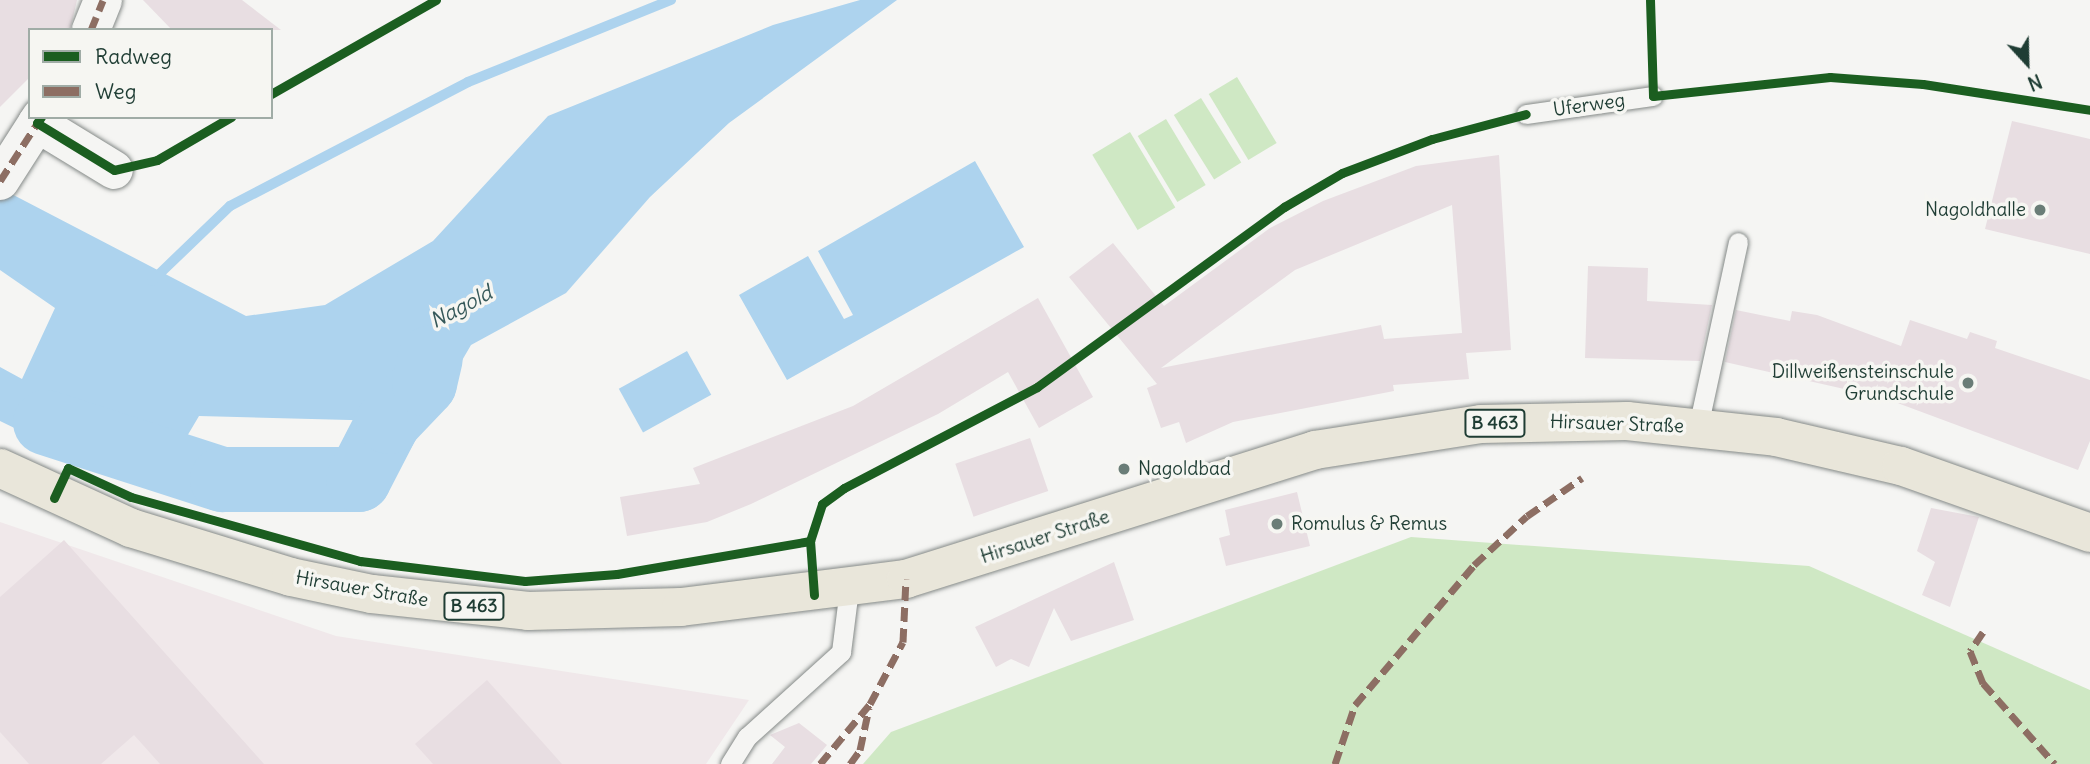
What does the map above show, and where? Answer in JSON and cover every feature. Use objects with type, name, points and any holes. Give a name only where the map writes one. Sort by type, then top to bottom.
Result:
[{"type":"main road","name":"Hirsauer Straße","points":[[0,468],[54,498],[191,548],[372,594],[528,611],[681,607],[849,589],[1001,552],[1255,468],[1381,436],[1560,420],[1698,427],[1776,437],[1901,466],[2090,533]]},
{"type":"street","points":[[92,28],[103,0]]},
{"type":"street","points":[[3,177],[39,120],[114,170]]},
{"type":"lane","name":"Uferweg","points":[[1526,114],[1653,96]]},
{"type":"lane","points":[[1698,427],[1738,242]]},
{"type":"lane","points":[[730,764],[747,737],[841,652],[849,589]]},
{"type":"shaded area","points":[[0,522],[336,636],[749,700],[706,764],[0,764]]},
{"type":"green space","points":[[1237,77],[1277,143],[1248,160],[1209,94]]},
{"type":"green space","points":[[1201,98],[1241,162],[1214,179],[1174,115]]},
{"type":"green space","points":[[1166,119],[1206,185],[1177,202],[1138,136]]},
{"type":"green space","points":[[1130,132],[1175,207],[1138,230],[1092,155]]},
{"type":"green space","points":[[1411,537],[1809,566],[2090,690],[2090,764],[863,764],[891,732]]},
{"type":"water","name":"Nagold","points":[[860,0],[897,0],[729,123],[650,197],[566,293],[471,345],[404,460],[358,479],[388,421],[199,416],[186,438],[103,420],[64,399],[33,437],[0,421],[0,367],[22,379],[55,308],[0,270],[0,188],[246,316],[325,305],[433,241],[548,116],[773,25]]},
{"type":"water","points":[[975,161],[1024,247],[787,380],[739,295],[808,256],[844,319],[853,315],[818,251]]},
{"type":"water","points":[[687,351],[711,395],[643,433],[619,389]]},
{"type":"building","points":[[0,0],[77,0],[70,28],[28,28],[28,79],[0,107]]},
{"type":"building","points":[[143,0],[242,0],[281,30],[273,28],[170,28]]},
{"type":"building","name":"Nagoldhalle","points":[[2012,121],[2090,139],[2090,254],[1985,229]]},
{"type":"building","points":[[1499,155],[1511,350],[1466,353],[1469,379],[1393,385],[1394,391],[1233,422],[1186,443],[1179,422],[1161,428],[1147,388],[1157,384],[1069,277],[1113,243],[1164,306],[1270,228],[1323,201],[1416,166]],"holes":[[[1452,205],[1462,333],[1384,339],[1381,325],[1161,368],[1295,270]]]},
{"type":"building","points":[[1588,266],[1648,268],[1647,301],[1712,305],[1700,361],[1585,358]]},
{"type":"building","points":[[1038,298],[1093,397],[1039,428],[1008,372],[938,414],[751,504],[707,522],[627,536],[620,497],[700,484],[693,468],[853,406]]},
{"type":"building","points":[[1736,310],[1790,321],[1792,311],[1817,315],[1901,346],[1910,320],[1967,339],[1970,332],[1997,341],[1995,348],[2090,380],[2090,441],[2078,470],[1884,398],[1725,362]]},
{"type":"building","points":[[1030,438],[1048,491],[974,517],[955,464]]},
{"type":"building","points":[[1297,492],[1310,546],[1226,566],[1219,538],[1230,535],[1225,510]]},
{"type":"building","points":[[1931,508],[1979,517],[1950,607],[1922,595],[1935,562],[1917,551]]},
{"type":"building","points":[[64,540],[264,764],[160,764],[134,735],[101,764],[29,764],[0,732],[0,597]]},
{"type":"building","points":[[1114,562],[1134,620],[1071,641],[1054,608],[1029,667],[1011,659],[996,667],[975,627]]},
{"type":"building","points":[[487,680],[562,764],[433,764],[415,744]]},
{"type":"building","points":[[799,723],[827,745],[811,764],[772,764],[785,747],[770,735]]},
{"type":"waterway","points":[[152,281],[230,206],[468,82],[671,0]]},
{"type":"waterway","points":[[45,422],[222,479],[358,479],[388,421],[424,383],[430,358]]},
{"type":"marked path","points":[[92,28],[103,0]]},
{"type":"marked path","points":[[0,181],[40,119]]},
{"type":"marked path","points":[[1335,764],[1355,705],[1474,565],[1527,516],[1582,478]]},
{"type":"marked path","points":[[820,764],[870,704],[903,642],[906,579]]},
{"type":"marked path","points":[[1983,632],[1970,651],[1983,683],[2055,764]]},
{"type":"marked path","points":[[850,764],[860,750],[869,708]]},
{"type":"cycle path","points":[[273,93],[436,0]]},
{"type":"cycle path","points":[[1650,0],[1653,96],[1830,77],[1923,84],[2090,110]]},
{"type":"cycle path","points":[[814,595],[810,541],[822,504],[844,488],[1037,387],[1284,207],[1342,173],[1432,139],[1526,114]]},
{"type":"cycle path","points":[[40,119],[37,123],[114,170],[157,160],[228,119]]},
{"type":"cycle path","points":[[54,498],[68,468],[131,497],[360,561],[525,581],[617,574],[810,541]]},
{"type":"place","name":"Nagoldhalle","points":[[2040,210]]},
{"type":"place","name":"Dillweißensteinschule Grundschule","points":[[1968,383]]},
{"type":"place","name":"Nagoldbad","points":[[1124,469]]},
{"type":"place","name":"Romulus & Remus","points":[[1277,524]]}]
